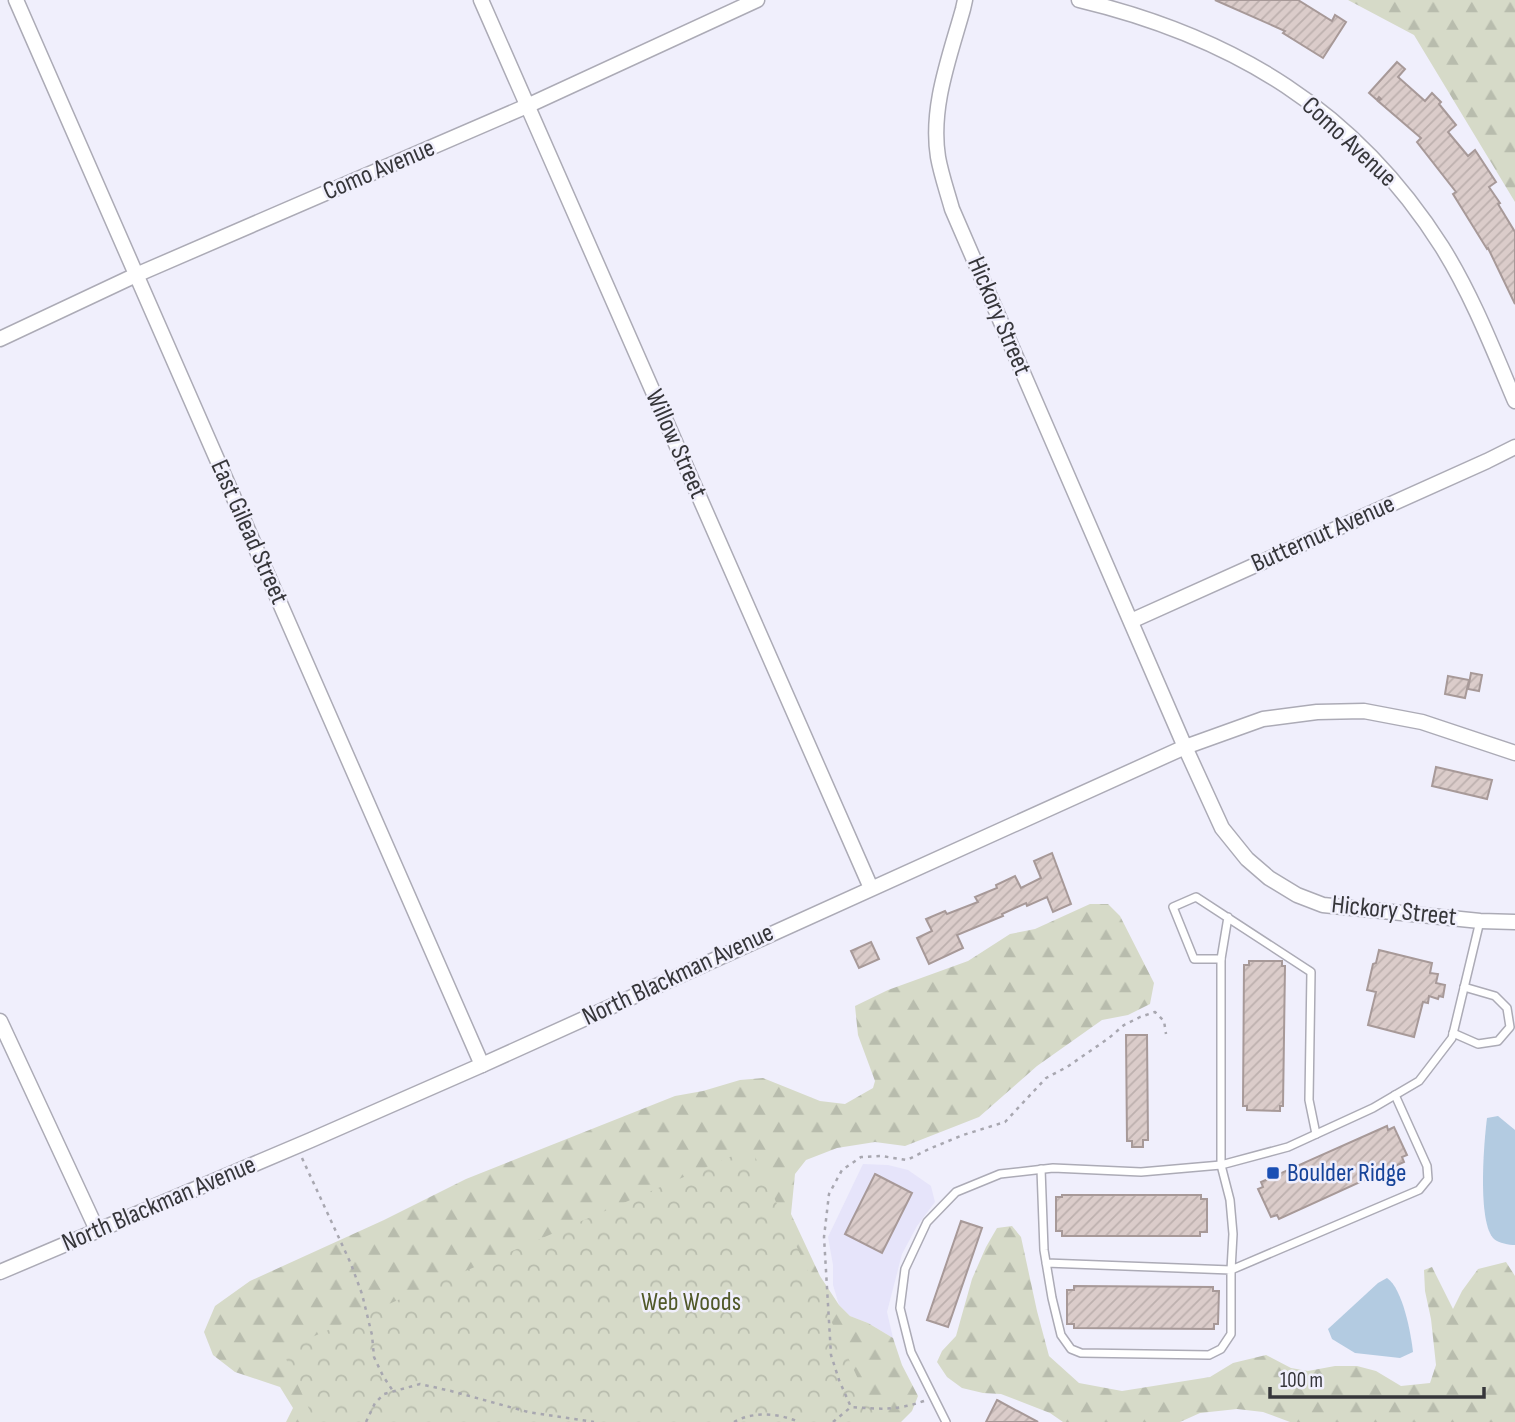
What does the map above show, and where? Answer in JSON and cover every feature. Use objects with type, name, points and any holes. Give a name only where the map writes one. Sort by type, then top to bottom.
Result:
[{"type":"street","name":"East Gilead Street","points":[[16,0],[482,1065]]},
{"type":"street","name":"Willow Street","points":[[481,0],[871,888]]},
{"type":"street","name":"Como Avenue","points":[[0,339],[136,275],[527,106],[757,0]]},
{"type":"street","name":"Hickory Street","points":[[964,0],[939,95],[936,121],[937,155],[952,209],[1222,828],[1247,859],[1269,878],[1297,895],[1323,905],[1515,922]]},
{"type":"street","name":"Como Avenue","points":[[1079,0],[1164,25],[1208,43],[1279,81],[1341,128],[1387,172],[1442,248],[1487,334],[1515,401]]},
{"type":"street","name":"Butternut Avenue","points":[[1131,621],[1515,447]]},
{"type":"street","name":"North Blackman Avenue","points":[[0,1272],[482,1065],[1185,747],[1263,719],[1317,712],[1364,711],[1422,722],[1515,752]]},
{"type":"street","points":[[0,1021],[97,1230]]},
{"type":"lane","points":[[1221,960],[1195,959],[1173,907],[1196,897],[1311,972],[1309,1100],[1317,1134]]},
{"type":"lane","points":[[1041,1169],[1046,1263],[1061,1335],[1071,1349],[1081,1353],[1209,1355],[1221,1349],[1231,1334],[1233,1234],[1230,1200],[1221,1165],[1221,960],[1228,917]]},
{"type":"lane","points":[[946,1422],[911,1352],[900,1308],[905,1269],[927,1222],[956,1192],[1000,1174],[1041,1169],[1141,1172],[1221,1165],[1288,1147],[1373,1108],[1419,1081],[1452,1038],[1480,920]]},
{"type":"lane","points":[[1467,976],[1476,991]]},
{"type":"lane","points":[[1453,1032],[1478,1044],[1498,1041],[1512,1027],[1507,1008],[1495,996],[1464,987]]},
{"type":"lane","points":[[1046,1263],[1231,1270],[1419,1190],[1428,1179],[1427,1166],[1395,1095]]},
{"type":"path","points":[[296,1147],[351,1264],[362,1294],[372,1335],[374,1357],[393,1391]]},
{"type":"path","points":[[366,1422],[375,1403],[384,1394],[421,1384],[527,1412],[594,1422]]},
{"type":"path","points":[[832,1422],[851,1406]]},
{"type":"path","points":[[734,1422],[743,1417],[767,1414],[799,1422]]},
{"type":"shaded area","points":[[1498,1116],[1515,1130],[1515,1245],[1494,1239],[1485,1217],[1483,1181],[1487,1118]]},
{"type":"shaded area","points":[[863,1164],[888,1165],[908,1170],[931,1186],[935,1202],[917,1226],[902,1254],[887,1312],[893,1338],[850,1316],[839,1305],[833,1285],[828,1237]]},
{"type":"shaded area","points":[[1387,1278],[1402,1302],[1413,1352],[1400,1358],[1355,1353],[1332,1339],[1328,1329],[1378,1283]]},
{"type":"green space","points":[[1348,0],[1515,0],[1515,202],[1414,35]]},
{"type":"green space","points":[[1090,904],[1108,904],[1120,916],[1154,983],[1150,1004],[1128,1015],[1102,1020],[1037,1066],[979,1117],[905,1146],[875,1142],[837,1148],[806,1160],[795,1174],[791,1214],[820,1276],[839,1305],[850,1316],[893,1338],[902,1365],[918,1396],[912,1411],[901,1422],[286,1422],[293,1408],[280,1387],[235,1372],[213,1355],[204,1332],[215,1306],[250,1281],[466,1179],[675,1096],[740,1080],[763,1078],[820,1101],[845,1104],[873,1088],[875,1081],[858,1035],[855,1006],[888,990],[968,961],[1010,934],[1035,929]]},
{"type":"green space","name":"Web Woods","points":[[751,1148],[878,1422],[315,1422],[282,1350]]},
{"type":"green space","points":[[1012,1226],[1021,1237],[1049,1356],[1079,1383],[1122,1391],[1210,1377],[1233,1363],[1266,1355],[1291,1368],[1308,1371],[1335,1366],[1357,1366],[1376,1371],[1401,1386],[1430,1383],[1436,1365],[1424,1270],[1432,1267],[1453,1309],[1478,1269],[1506,1262],[1515,1276],[1515,1422],[1290,1422],[1263,1412],[1237,1409],[1200,1413],[1180,1422],[1063,1422],[1050,1413],[1001,1394],[962,1388],[947,1377],[937,1362],[942,1351],[956,1336],[972,1279],[986,1247],[997,1228]]},
{"type":"building","points":[[1215,0],[1298,0],[1332,21],[1335,15],[1346,22],[1323,58],[1283,33],[1285,31]]},
{"type":"building","points":[[1397,62],[1405,69],[1398,77],[1425,101],[1432,93],[1441,102],[1439,104],[1456,125],[1448,132],[1468,156],[1475,150],[1496,182],[1489,187],[1515,232],[1515,304],[1488,248],[1453,194],[1456,192],[1417,142],[1421,138],[1378,101],[1381,99],[1379,97],[1377,100],[1369,93]]},
{"type":"building","points":[[1471,673],[1482,675],[1479,691],[1468,689]]},
{"type":"building","points":[[1448,676],[1469,680],[1465,698],[1445,694]]},
{"type":"building","points":[[1436,767],[1492,780],[1487,799],[1432,786]]},
{"type":"building","points":[[1052,853],[1071,904],[1053,912],[1047,897],[1027,906],[1026,903],[1002,914],[1003,916],[957,935],[963,948],[929,964],[917,938],[932,931],[926,919],[978,902],[975,897],[997,888],[996,885],[1015,876],[1021,888],[1041,878],[1034,861]]},
{"type":"building","points":[[871,942],[879,959],[859,968],[851,951]]},
{"type":"building","points":[[1379,950],[1432,963],[1430,973],[1438,974],[1436,983],[1445,985],[1443,997],[1439,996],[1438,999],[1429,996],[1428,1003],[1423,1002],[1414,1037],[1368,1025],[1376,992],[1367,990]]},
{"type":"building","points":[[1249,961],[1282,961],[1282,966],[1285,966],[1283,1106],[1280,1106],[1280,1111],[1247,1110],[1247,1106],[1243,1106],[1244,965],[1249,965]]},
{"type":"building","points":[[1126,1035],[1147,1035],[1148,1140],[1143,1140],[1143,1147],[1132,1147],[1132,1141],[1127,1141]]},
{"type":"building","points":[[1387,1126],[1388,1130],[1394,1127],[1407,1155],[1402,1157],[1404,1162],[1279,1219],[1277,1215],[1271,1217],[1258,1189],[1263,1187],[1261,1182]]},
{"type":"building","points":[[875,1174],[912,1193],[882,1253],[845,1234]]},
{"type":"building","points":[[1201,1195],[1201,1199],[1207,1199],[1207,1232],[1200,1232],[1200,1236],[1062,1236],[1062,1231],[1056,1231],[1056,1197]]},
{"type":"building","points":[[961,1221],[982,1228],[948,1327],[927,1320]]},
{"type":"building","points":[[1074,1286],[1213,1287],[1213,1291],[1219,1291],[1218,1324],[1214,1324],[1214,1329],[1074,1328],[1074,1324],[1067,1324],[1067,1290],[1074,1290]]},
{"type":"building","points":[[997,1400],[1038,1422],[986,1422]]},
{"type":"place","name":"Boulder Ridge","points":[[1273,1173]]}]
